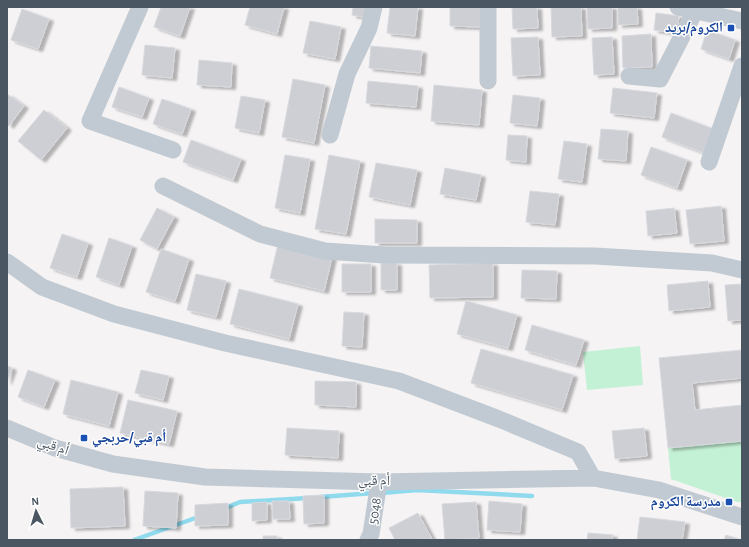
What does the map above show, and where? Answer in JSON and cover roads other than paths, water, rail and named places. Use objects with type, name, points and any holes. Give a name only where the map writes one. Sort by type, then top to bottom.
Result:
[{"type":"street","points":[[140,7],[90,121],[173,150]]},
{"type":"street","points":[[330,135],[347,74],[369,28],[374,7]]},
{"type":"street","points":[[488,7],[488,82]]},
{"type":"street","points":[[678,7],[742,21]]},
{"type":"street","points":[[629,76],[660,79],[695,11]]},
{"type":"street","points":[[709,162],[742,66]]},
{"type":"street","points":[[163,186],[260,234],[325,252],[384,255],[595,256],[712,262],[742,270]]},
{"type":"street","points":[[7,262],[42,288],[114,314],[225,343],[399,381],[499,419],[578,452],[593,478]]},
{"type":"street","name":"أم قبي","points":[[7,428],[55,448],[113,464],[198,476],[379,482],[593,478],[660,490],[742,517]]},
{"type":"street","name":"5048","points":[[368,540],[371,534],[379,482]]},
{"type":"waterway","points":[[382,493],[417,490],[532,496]]},
{"type":"waterway","points":[[320,497],[374,493]]},
{"type":"waterway","points":[[223,509],[240,502],[308,498]]},
{"type":"waterway","points":[[134,540],[201,516]]},
{"type":"place","name":"الكروم/بريد","points":[[731,28]]},
{"type":"place","name":"أم قبي/حربجي","points":[[84,438]]},
{"type":"place","name":"مدرسة الكروم","points":[[729,502]]}]
